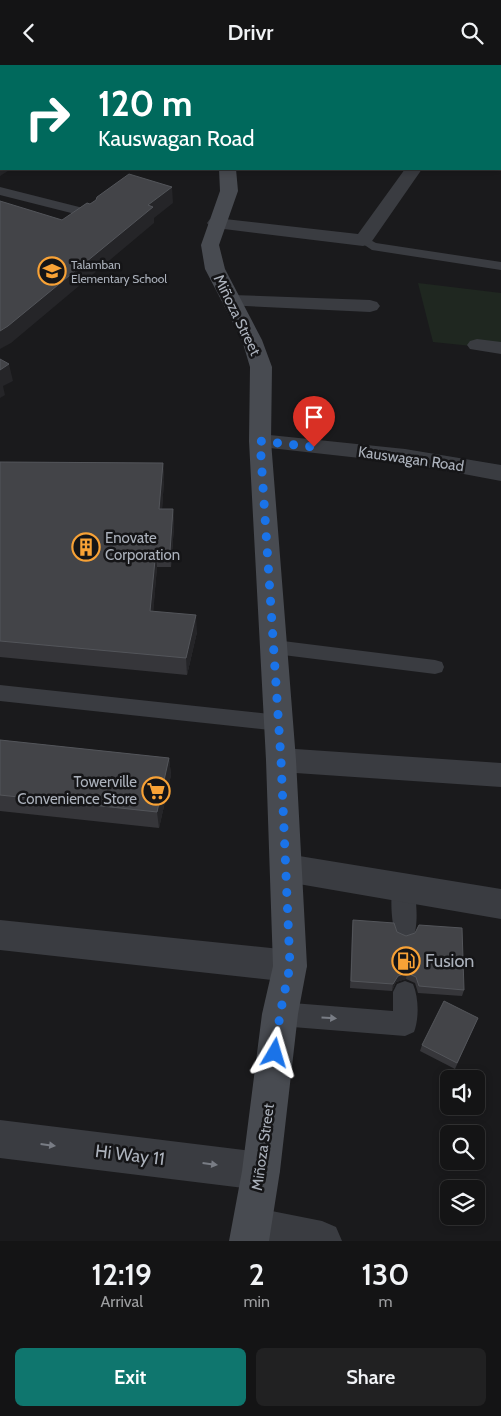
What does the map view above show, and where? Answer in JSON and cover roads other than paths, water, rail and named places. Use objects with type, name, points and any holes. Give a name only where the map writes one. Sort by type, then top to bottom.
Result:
[{"type":"main road","name":"Miñoza Street","points":[[228,170],[229,191],[216,223],[210,245],[215,269],[252,340],[261,367],[260,441],[275,647],[287,868],[290,966],[280,1014],[261,1171],[251,1234]]},
{"type":"street","points":[[216,223],[363,240],[412,170]]},
{"type":"street","points":[[232,301],[370,306]]},
{"type":"street","points":[[477,345],[501,348]]},
{"type":"street","name":"Kauswagan Road","points":[[260,441],[405,456],[501,473]]},
{"type":"street","points":[[281,760],[501,775]]},
{"type":"street","points":[[287,868],[501,904]]},
{"type":"street","points":[[0,935],[290,966]]},
{"type":"street","name":"Hi Way 11","points":[[0,1139],[261,1171]]},
{"type":"street","points":[[251,1234],[322,1241]]},
{"type":"lane","points":[[0,191],[91,214]]},
{"type":"lane","points":[[363,240],[372,246],[501,266]]},
{"type":"lane","points":[[275,647],[435,667]]},
{"type":"lane","points":[[0,693],[278,723]]},
{"type":"lane","points":[[403,887],[404,931]]},
{"type":"lane","points":[[280,1014],[405,1024],[405,992]]},
{"type":"place","name":"Talamban Elementary School","points":[[52,271]]},
{"type":"place","name":"Enovate Corporation","points":[[86,547]]},
{"type":"place","name":"Towerville Convenience Store","points":[[156,791]]},
{"type":"place","name":"Fusion","points":[[406,961]]}]
